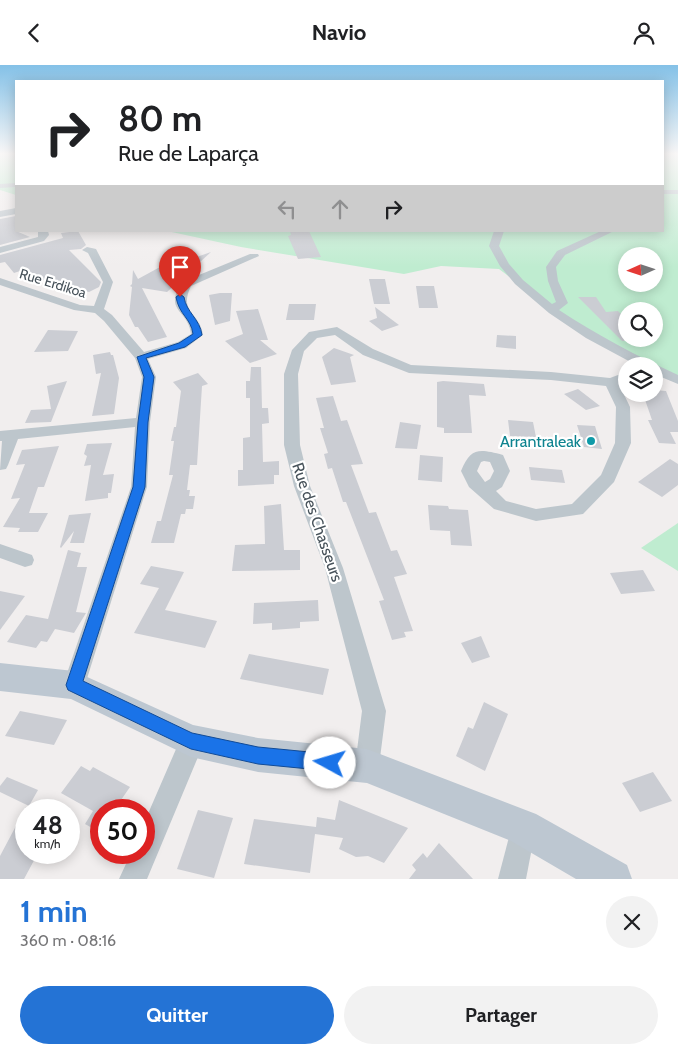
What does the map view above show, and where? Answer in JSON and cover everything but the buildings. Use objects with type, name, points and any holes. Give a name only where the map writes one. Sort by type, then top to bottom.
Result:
[{"type":"main road","points":[[0,677],[74,685],[191,741],[258,755],[366,766],[523,827],[613,879]]},
{"type":"street","points":[[664,191],[678,192]]},
{"type":"street","points":[[0,214],[15,211]]},
{"type":"street","points":[[0,250],[41,239],[44,235],[43,232]]},
{"type":"street","points":[[499,232],[494,246],[504,265],[523,285],[552,309],[606,345],[630,357]]},
{"type":"street","points":[[552,309],[562,303],[553,281],[551,267],[561,253],[608,232]]},
{"type":"street","points":[[74,685],[139,487],[143,422],[149,377],[141,357],[108,318],[98,311],[108,282],[92,251],[87,250]]},
{"type":"street","points":[[141,357],[182,345],[197,335],[196,325],[182,308],[180,297],[186,284],[254,256]]},
{"type":"street","name":"Rue Erdikoa","points":[[0,281],[78,308],[98,311]]},
{"type":"street","name":"Rue des Chasseurs","points":[[366,766],[374,711],[334,568],[302,486],[292,445],[291,374],[298,350],[313,335],[336,331],[368,352],[409,369],[618,379]]},
{"type":"street","points":[[663,373],[678,380]]},
{"type":"street","points":[[485,491],[500,505],[536,515],[577,510],[608,478],[623,443],[622,402]]},
{"type":"street","points":[[0,465],[5,436],[143,422]]},
{"type":"street","points":[[0,551],[25,560]]},
{"type":"street","points":[[133,879],[153,829],[186,757],[191,741]]},
{"type":"street","points":[[512,879],[523,827]]},
{"type":"green space","points":[[3,191],[15,191],[15,195]]},
{"type":"green space","points":[[664,191],[678,191],[678,380],[663,373],[663,357],[630,357],[606,345],[552,309],[499,269],[441,266],[404,274],[241,247],[172,232],[664,232]]},
{"type":"green space","points":[[678,523],[678,571],[641,548]]},
{"type":"place","name":"Arrantraleak","points":[[591,441]]},
{"type":"route","points":[[180,297],[182,308],[196,325],[197,335],[182,345],[141,357],[149,377],[143,422],[139,487],[74,685],[191,741],[258,755],[330,763]]}]
